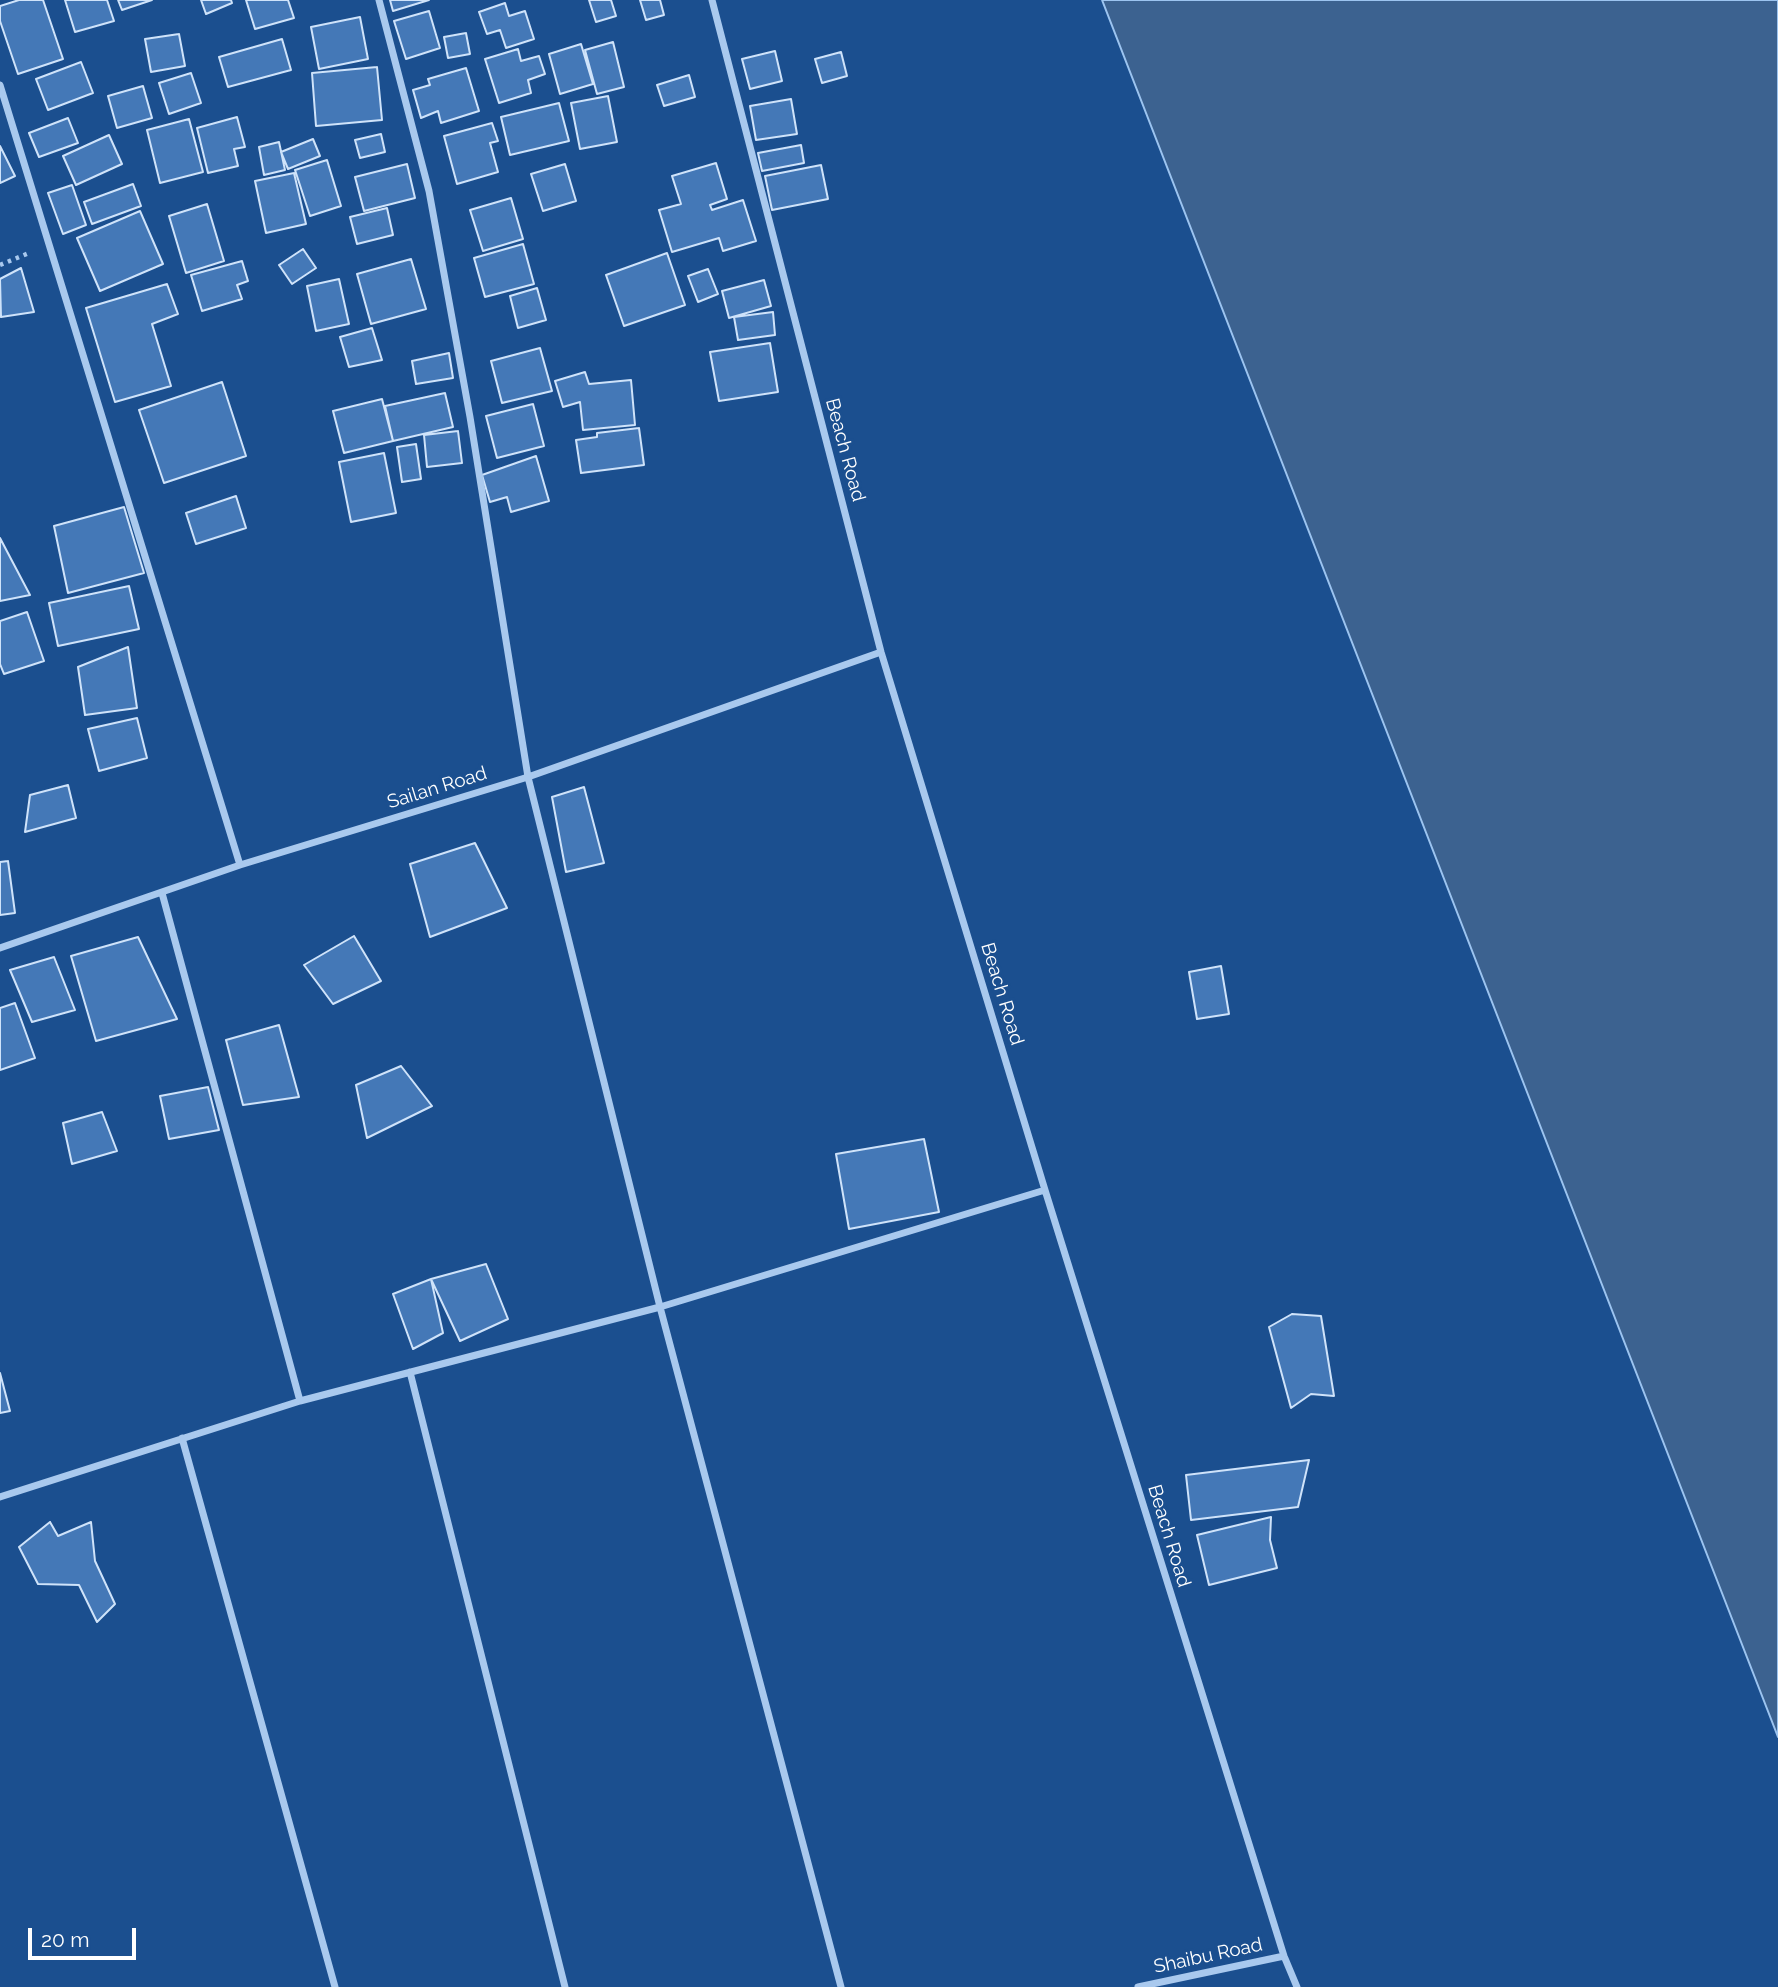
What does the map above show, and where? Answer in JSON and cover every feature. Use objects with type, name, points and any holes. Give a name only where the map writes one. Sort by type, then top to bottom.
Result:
[{"type":"street","points":[[379,0],[429,191],[470,417],[528,777],[660,1307],[841,1987]]},
{"type":"street","name":"Beach Road","points":[[712,0],[881,652],[1045,1190],[1284,1956],[1297,1987]]},
{"type":"street","points":[[0,85],[240,865]]},
{"type":"street","name":"Sailan Road","points":[[0,947],[240,865],[528,777],[881,652]]},
{"type":"street","points":[[162,892],[300,1401]]},
{"type":"street","points":[[0,1497],[300,1401],[660,1307],[1045,1190]]},
{"type":"street","points":[[410,1372],[565,1987]]},
{"type":"street","points":[[182,1438],[335,1987]]},
{"type":"street","name":"Shaibu Road","points":[[1138,1987],[1284,1956]]},
{"type":"path","points":[[0,265],[50,245]]},
{"type":"water","points":[[1102,0],[1778,0],[1778,1737]]},
{"type":"building","points":[[19,0],[43,0],[63,59],[18,74],[0,21],[0,6]]},
{"type":"building","points":[[65,0],[107,0],[114,21],[75,32]]},
{"type":"building","points":[[118,0],[152,0],[122,10]]},
{"type":"building","points":[[201,0],[231,0],[232,3],[206,14]]},
{"type":"building","points":[[246,0],[288,0],[294,18],[255,29]]},
{"type":"building","points":[[390,0],[429,0],[393,11]]},
{"type":"building","points":[[589,0],[611,0],[616,16],[596,22]]},
{"type":"building","points":[[640,0],[660,0],[664,15],[646,20]]},
{"type":"building","points":[[505,3],[509,16],[525,11],[534,39],[506,48],[500,30],[487,34],[479,12]]},
{"type":"building","points":[[429,11],[440,48],[406,59],[394,21]]},
{"type":"building","points":[[360,17],[368,59],[319,69],[311,27]]},
{"type":"building","points":[[466,33],[470,54],[448,58],[444,37]]},
{"type":"building","points":[[179,34],[185,66],[151,72],[145,39]]},
{"type":"building","points":[[282,39],[291,70],[228,87],[219,57]]},
{"type":"building","points":[[613,42],[624,87],[597,94],[585,50]]},
{"type":"building","points":[[581,44],[593,84],[560,94],[549,54]]},
{"type":"building","points":[[518,49],[521,61],[539,56],[545,74],[528,80],[531,93],[499,103],[485,59]]},
{"type":"building","points":[[775,51],[782,81],[750,89],[742,59]]},
{"type":"building","points":[[841,52],[847,76],[822,83],[815,59]]},
{"type":"building","points":[[81,62],[93,93],[48,110],[36,79]]},
{"type":"building","points":[[377,67],[382,120],[316,126],[312,73]]},
{"type":"building","points":[[466,68],[479,111],[441,123],[438,111],[421,118],[413,90],[430,85],[428,79]]},
{"type":"building","points":[[191,73],[201,103],[169,114],[159,83]]},
{"type":"building","points":[[689,75],[695,97],[664,106],[657,85]]},
{"type":"building","points":[[143,86],[152,118],[117,128],[108,96]]},
{"type":"building","points":[[608,96],[617,142],[580,149],[571,103]]},
{"type":"building","points":[[791,99],[797,134],[756,140],[750,106]]},
{"type":"building","points":[[559,103],[569,141],[510,155],[501,117]]},
{"type":"building","points":[[237,117],[245,147],[234,149],[238,166],[208,173],[197,128]]},
{"type":"building","points":[[68,118],[78,143],[39,157],[29,133]]},
{"type":"building","points":[[189,119],[203,172],[160,183],[147,130]]},
{"type":"building","points":[[492,123],[498,141],[490,143],[498,172],[457,184],[444,136]]},
{"type":"building","points":[[381,134],[385,152],[360,158],[355,140]]},
{"type":"building","points":[[109,135],[122,164],[76,185],[63,156]]},
{"type":"building","points":[[313,139],[320,156],[288,169],[281,152]]},
{"type":"building","points":[[279,142],[285,170],[264,175],[259,147]]},
{"type":"building","points":[[801,145],[804,163],[762,171],[758,153]]},
{"type":"building","points":[[0,146],[15,176],[0,183]]},
{"type":"building","points":[[327,160],[341,206],[310,216],[295,170]]},
{"type":"building","points":[[716,163],[727,199],[710,205],[712,210],[743,200],[756,241],[723,251],[719,238],[672,252],[659,210],[681,204],[672,176]]},
{"type":"building","points":[[407,164],[415,198],[364,211],[355,177]]},
{"type":"building","points":[[565,164],[576,201],[543,211],[531,174]]},
{"type":"building","points":[[821,165],[828,199],[772,210],[765,176]]},
{"type":"building","points":[[294,173],[306,224],[266,233],[255,181]]},
{"type":"building","points":[[133,184],[141,206],[92,224],[84,202]]},
{"type":"building","points":[[72,185],[86,225],[63,234],[48,193]]},
{"type":"building","points":[[511,198],[523,239],[483,251],[470,210]]},
{"type":"building","points":[[207,204],[224,261],[186,273],[169,216]]},
{"type":"building","points":[[387,208],[393,235],[357,244],[350,217]]},
{"type":"building","points":[[140,211],[163,264],[100,291],[77,238]]},
{"type":"building","points":[[523,244],[534,284],[485,297],[474,258]]},
{"type":"building","points":[[303,249],[316,268],[292,284],[279,265]]},
{"type":"building","points":[[667,253],[685,305],[624,326],[606,275]]},
{"type":"building","points":[[411,259],[426,309],[371,324],[357,274]]},
{"type":"building","points":[[242,261],[248,281],[237,285],[242,299],[202,311],[191,275]]},
{"type":"building","points":[[21,268],[34,312],[1,317],[0,279]]},
{"type":"building","points":[[708,269],[718,294],[698,302],[688,276]]},
{"type":"building","points":[[339,279],[349,324],[316,331],[307,286]]},
{"type":"building","points":[[764,280],[771,306],[729,318],[722,291]]},
{"type":"building","points":[[167,284],[178,314],[152,324],[171,386],[115,402],[86,308]]},
{"type":"building","points":[[537,288],[546,320],[518,328],[510,296]]},
{"type":"building","points":[[773,312],[775,335],[738,340],[734,317]]},
{"type":"building","points":[[372,328],[382,360],[349,367],[340,337]]},
{"type":"building","points":[[770,343],[778,392],[719,401],[710,352]]},
{"type":"building","points":[[540,348],[552,391],[502,403],[491,361]]},
{"type":"building","points":[[449,353],[453,378],[416,384],[412,361]]},
{"type":"building","points":[[585,372],[589,384],[631,380],[635,425],[583,430],[580,402],[563,407],[555,381]]},
{"type":"building","points":[[222,382],[246,456],[164,483],[139,410]]},
{"type":"building","points":[[445,393],[453,427],[393,441],[385,406]]},
{"type":"building","points":[[382,399],[393,441],[344,453],[333,411]]},
{"type":"building","points":[[533,404],[544,446],[497,458],[486,416]]},
{"type":"building","points":[[639,428],[644,465],[581,473],[576,440],[597,437],[597,433]]},
{"type":"building","points":[[458,431],[462,463],[427,467],[424,435]]},
{"type":"building","points":[[416,444],[421,479],[402,482],[397,447]]},
{"type":"building","points":[[384,453],[396,513],[351,522],[339,462]]},
{"type":"building","points":[[536,456],[549,501],[511,512],[507,497],[490,502],[482,475]]},
{"type":"building","points":[[236,496],[246,528],[196,544],[186,513]]},
{"type":"building","points":[[124,507],[144,573],[68,593],[54,526]]},
{"type":"building","points":[[0,538],[30,595],[0,601]]},
{"type":"building","points":[[129,586],[139,629],[58,646],[49,603]]},
{"type":"building","points":[[27,612],[44,661],[4,674],[0,664],[0,621]]},
{"type":"building","points":[[128,647],[137,708],[85,715],[78,667]]},
{"type":"building","points":[[137,718],[147,758],[99,771],[88,729]]},
{"type":"building","points":[[68,785],[76,818],[25,832],[30,795]]},
{"type":"building","points":[[584,787],[604,863],[566,872],[552,797]]},
{"type":"building","points":[[475,843],[507,908],[430,937],[410,864]]},
{"type":"building","points":[[8,861],[15,913],[0,915],[0,862]]},
{"type":"building","points":[[354,936],[381,981],[333,1004],[304,965]]},
{"type":"building","points":[[138,937],[177,1019],[96,1041],[71,956]]},
{"type":"building","points":[[54,957],[75,1010],[32,1022],[10,970]]},
{"type":"building","points":[[1221,966],[1229,1014],[1197,1019],[1189,972]]},
{"type":"building","points":[[15,1003],[35,1058],[0,1070],[0,1008]]},
{"type":"building","points":[[279,1025],[299,1097],[243,1105],[226,1040]]},
{"type":"building","points":[[401,1066],[432,1106],[367,1138],[356,1085]]},
{"type":"building","points":[[208,1087],[219,1130],[169,1139],[160,1096]]},
{"type":"building","points":[[102,1112],[117,1151],[72,1164],[63,1123]]},
{"type":"building","points":[[924,1139],[939,1212],[849,1229],[836,1154]]},
{"type":"building","points":[[486,1264],[508,1319],[460,1341],[431,1279]]},
{"type":"building","points":[[431,1279],[443,1333],[413,1349],[393,1294]]},
{"type":"building","points":[[1292,1314],[1321,1316],[1334,1396],[1311,1394],[1291,1408],[1269,1327]]},
{"type":"building","points":[[0,1373],[10,1411],[0,1413]]},
{"type":"building","points":[[1309,1460],[1298,1507],[1191,1520],[1186,1475]]},
{"type":"building","points":[[1271,1517],[1270,1540],[1277,1568],[1209,1585],[1197,1535]]},
{"type":"building","points":[[50,1522],[58,1536],[91,1522],[95,1561],[115,1604],[97,1622],[79,1585],[38,1584],[19,1547]]}]
